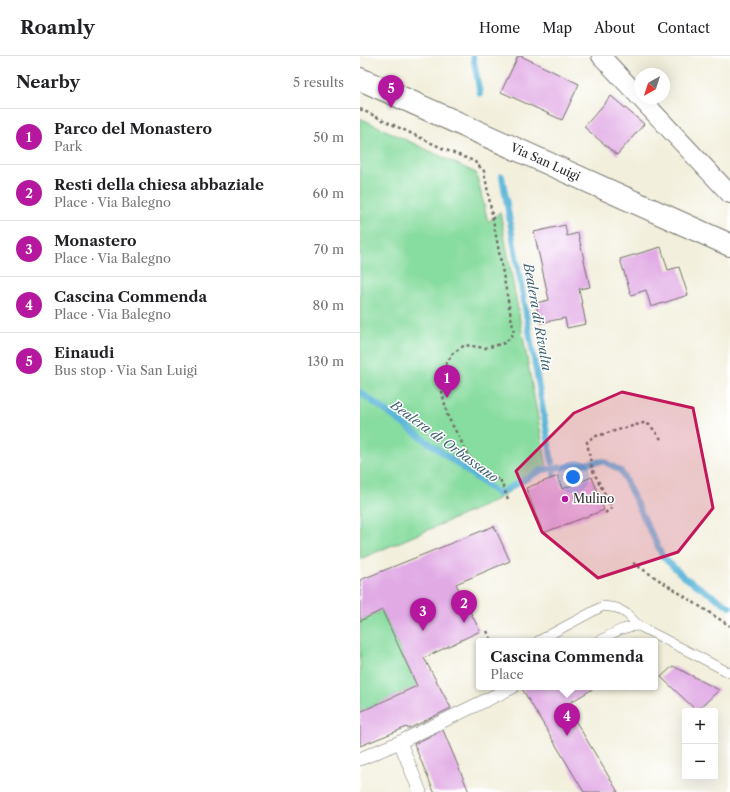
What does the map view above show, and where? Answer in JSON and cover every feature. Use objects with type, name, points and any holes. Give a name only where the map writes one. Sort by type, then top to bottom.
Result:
[{"type":"street","points":[[601,56],[730,194]]},
{"type":"street","name":"Via San Luigi","points":[[360,79],[730,245]]},
{"type":"street","points":[[360,759],[400,742],[507,690]]},
{"type":"street","points":[[400,742],[420,792]]},
{"type":"lane","points":[[544,638],[603,606],[617,608],[627,614],[639,626],[730,673]]},
{"type":"lane","points":[[604,638],[629,626],[639,626]]},
{"type":"path","points":[[360,109],[446,150],[474,161],[484,171],[514,333],[505,343],[485,348],[465,345],[453,353],[442,370],[441,388],[448,418],[470,456],[489,479],[500,479],[508,499]]},
{"type":"path","points":[[605,513],[612,508],[592,469],[586,442],[593,437],[643,423],[650,424],[661,439]]},
{"type":"path","points":[[633,563],[730,626]]},
{"type":"path","points":[[487,630],[491,638]]},
{"type":"highlighted area","points":[[622,392],[693,408],[713,508],[678,552],[598,578],[542,532],[516,471],[574,413]]},
{"type":"green space","points":[[360,118],[476,173],[488,222],[500,212],[547,467],[493,502],[360,559]]},
{"type":"green space","points":[[382,610],[417,686],[360,712],[360,621]]},
{"type":"building","points":[[518,56],[521,56],[579,84],[562,120],[501,92]]},
{"type":"building","points":[[611,96],[644,124],[617,155],[584,127]]},
{"type":"building","points":[[565,225],[567,236],[578,233],[590,287],[579,289],[586,324],[567,328],[565,318],[540,323],[536,303],[549,300],[534,232]]},
{"type":"building","points":[[661,247],[668,270],[679,267],[688,295],[651,307],[646,290],[631,295],[620,259]]},
{"type":"building","name":"Mulino","points":[[558,476],[562,489],[592,477],[604,510],[543,533],[526,488]]},
{"type":"building","points":[[494,526],[510,561],[456,584],[480,631],[424,658],[451,708],[408,729],[407,727],[360,746],[360,712],[417,686],[382,610],[360,621],[360,580]]},
{"type":"building","points":[[673,666],[719,690],[700,708],[694,708],[661,677]]},
{"type":"building","points":[[523,690],[591,690],[566,705],[618,792],[584,792]]},
{"type":"building","points":[[443,730],[469,792],[434,792],[414,744]]},
{"type":"waterway","name":"Bealera di Rivalta","points":[[473,56],[480,94]]},
{"type":"waterway","name":"Bealera di Rivalta","points":[[502,176],[552,462]]},
{"type":"waterway","name":"Bealera di Orbassano","points":[[360,392],[498,494],[542,470],[603,461],[621,471],[663,557],[684,577],[730,607]]},
{"type":"waterway","name":"Bealera di Rivalta","points":[[554,474],[557,484]]},
{"type":"place","name":"Einaudi","points":[[391,108]]},
{"type":"place","name":"Parco del Monastero","points":[[447,398]]},
{"type":"place","name":"Mulino","points":[[565,499]]},
{"type":"place","name":"Resti della chiesa abbaziale","points":[[464,623]]},
{"type":"place","name":"Monastero","points":[[423,631]]},
{"type":"place","name":"Cascina Commenda","points":[[567,736]]}]
